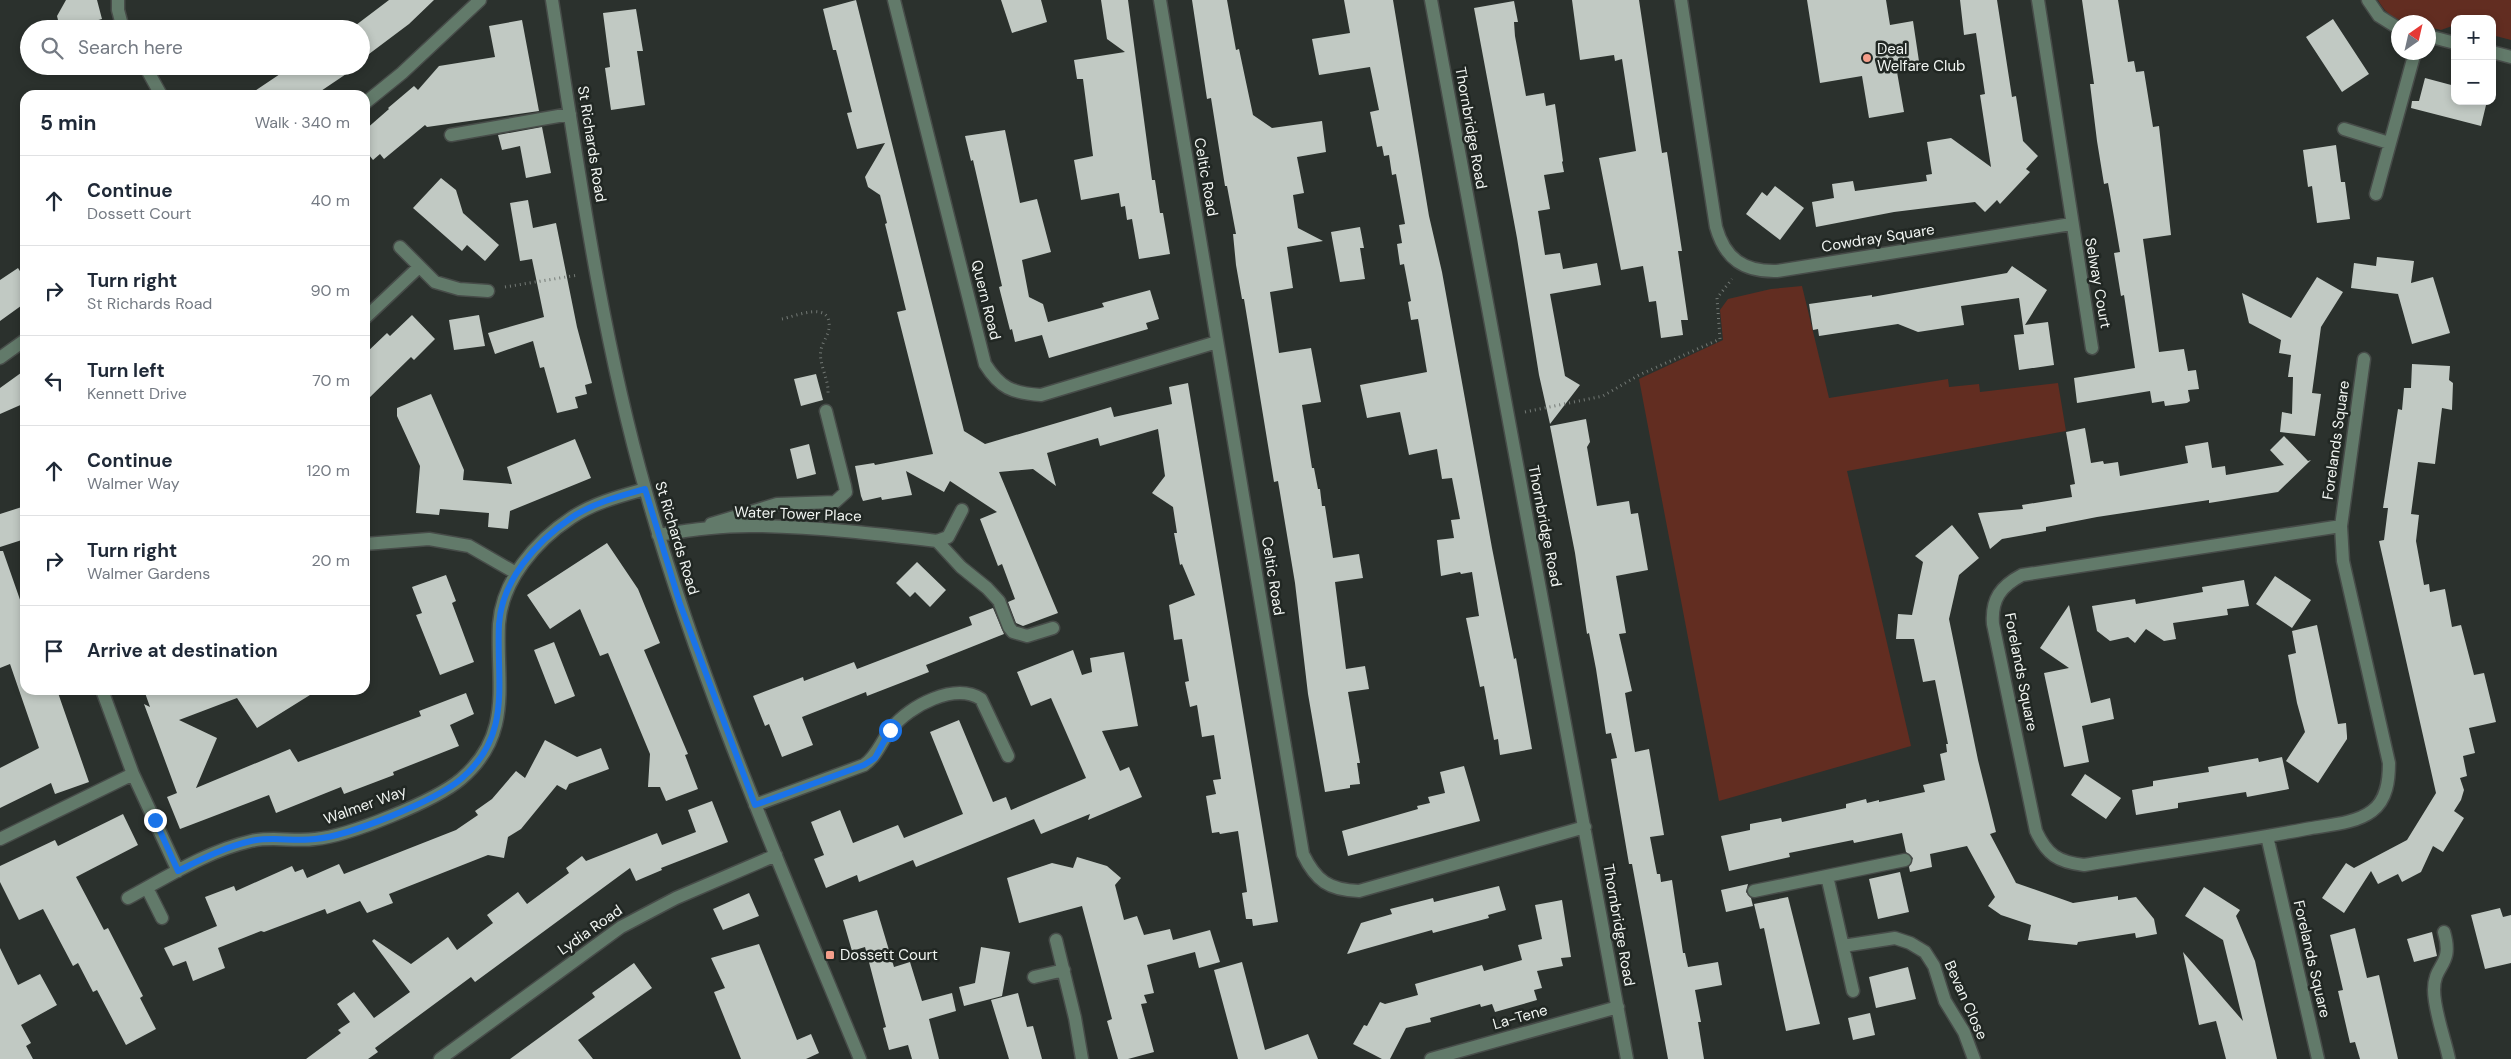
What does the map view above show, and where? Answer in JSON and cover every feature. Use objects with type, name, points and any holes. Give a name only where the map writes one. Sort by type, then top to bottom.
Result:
[{"type":"street","points":[[118,0],[121,20]]},
{"type":"street","points":[[370,99],[402,73],[480,0]]},
{"type":"street","name":"St Richards Road","points":[[552,0],[596,272],[616,375],[658,535],[706,677],[755,805],[860,1059]]},
{"type":"street","name":"Quern Road","points":[[894,0],[984,364],[993,377],[1007,388],[1022,394],[1041,394],[1217,342]]},
{"type":"street","name":"Celtic Road","points":[[1160,0],[1303,854],[1311,871],[1323,882],[1340,890],[1359,891],[1585,827]]},
{"type":"street","name":"Thornbridge Road","points":[[1431,0],[1627,1059]]},
{"type":"street","name":"Cowdray Square","points":[[1681,0],[1716,227],[1720,242],[1731,256],[1743,265],[1760,272],[1777,271],[2071,224]]},
{"type":"street","points":[[2038,0],[2071,224]]},
{"type":"street","points":[[2368,0],[2379,16],[2391,24]]},
{"type":"street","points":[[2436,38],[2451,42]]},
{"type":"street","points":[[2496,53],[2511,57]]},
{"type":"street","points":[[2376,194],[2413,60]]},
{"type":"street","points":[[149,75],[158,90]]},
{"type":"street","points":[[451,135],[570,114]]},
{"type":"street","points":[[2344,129],[2389,143]]},
{"type":"street","name":"Selway Court","points":[[2071,224],[2092,348]]},
{"type":"street","points":[[400,247],[435,282],[459,289],[488,291]]},
{"type":"street","points":[[370,313],[419,267]]},
{"type":"street","points":[[0,358],[20,344]]},
{"type":"street","name":"Forelands Square","points":[[2341,526],[2022,575],[2003,588],[1998,594],[1992,609],[2036,830],[2043,846],[2054,856],[2068,863],[2084,865],[2267,836],[2359,818],[2373,811],[2384,796],[2389,781],[2388,763],[2343,561],[2341,526],[2364,359]]},
{"type":"street","points":[[692,530],[777,504],[835,502],[841,499],[846,492],[845,486],[826,411]]},
{"type":"street","name":"Walmer Way","points":[[128,898],[223,848],[253,840],[281,838],[314,840],[342,834],[432,798],[461,779],[484,754],[496,726],[501,692],[499,622],[504,597],[516,573],[536,548],[572,518],[608,500],[645,489]]},
{"type":"street","points":[[962,510],[948,537],[937,541],[961,567],[987,588],[999,601],[1009,627],[1013,632],[1027,636],[1053,628]]},
{"type":"street","name":"Water Tower Place","points":[[658,535],[692,530],[756,526],[860,532],[937,541]]},
{"type":"street","points":[[370,544],[429,539],[469,546],[516,573]]},
{"type":"street","points":[[755,805],[864,765],[875,758],[890,730],[903,716],[914,708],[956,692],[973,694],[981,699],[1008,756]]},
{"type":"street","points":[[104,695],[133,774],[178,871]]},
{"type":"street","points":[[0,839],[133,774]]},
{"type":"street","name":"Forelands Square","points":[[2267,836],[2318,1059]]},
{"type":"street","name":"Lydia Road","points":[[440,1059],[620,927],[676,898],[776,855]]},
{"type":"street","points":[[1754,891],[1905,860]]},
{"type":"street","points":[[1827,876],[1853,991]]},
{"type":"street","points":[[147,888],[162,918]]},
{"type":"street","points":[[2444,932],[2448,947],[2447,958],[2435,978],[2434,992],[2450,1059]]},
{"type":"street","name":"Bevan Close","points":[[1843,946],[1895,938],[1910,943],[1925,952],[1934,966],[1945,1000],[1964,1032],[1974,1059]]},
{"type":"street","points":[[1056,940],[1082,1059]]},
{"type":"street","points":[[1034,977],[1064,970]]},
{"type":"street","name":"La-Tene","points":[[1431,1059],[1618,1007]]},
{"type":"path","points":[[1508,415],[1603,396],[1639,375],[1720,338],[1717,298],[1743,265]]},
{"type":"path","points":[[488,291],[596,272]]},
{"type":"path","points":[[782,319],[816,311],[823,312],[827,317],[829,328],[820,351],[828,387],[826,411]]},
{"type":"shaded area","points":[[2378,0],[2511,0],[2511,40],[2496,36],[2496,15],[2451,15],[2451,26],[2441,30],[2436,29],[2436,15],[2391,15]]},
{"type":"shaded area","points":[[1802,286],[1829,398],[1948,379],[1949,387],[1979,384],[1980,392],[2058,383],[2066,431],[1847,471],[1911,746],[1719,801],[1639,379],[1723,340],[1720,310],[1728,299],[1771,289]]},
{"type":"building","points":[[66,0],[97,0],[102,19],[58,20],[57,16]]},
{"type":"building","points":[[389,0],[434,0],[409,24],[370,53],[370,20],[363,20]]},
{"type":"building","points":[[856,0],[964,431],[985,444],[1111,407],[1114,417],[1172,404],[1169,387],[1188,383],[1278,922],[1253,926],[1252,919],[1246,919],[1242,893],[1247,892],[1238,831],[1220,834],[1219,832],[1212,833],[1206,796],[1216,794],[1213,780],[1221,779],[1214,735],[1202,737],[1197,705],[1190,707],[1185,682],[1189,681],[1182,639],[1174,640],[1169,605],[1195,595],[1182,564],[1180,565],[1174,533],[1177,533],[1173,507],[1152,493],[1165,476],[1158,429],[1100,446],[1098,438],[1047,453],[1056,486],[1033,469],[999,472],[1058,613],[1023,626],[1016,623],[1008,602],[1015,599],[1002,564],[998,566],[980,519],[997,512],[950,481],[944,492],[906,471],[912,495],[882,500],[881,497],[863,501],[855,466],[874,463],[875,465],[933,454],[897,312],[906,310],[885,224],[887,223],[880,195],[868,187],[865,177],[885,143],[857,149],[847,113],[852,112],[823,9]]},
{"type":"building","points":[[1001,0],[1041,0],[1047,22],[1012,33]]},
{"type":"building","points":[[1101,0],[1128,0],[1152,180],[1155,180],[1160,213],[1163,213],[1170,254],[1139,259],[1132,219],[1127,220],[1125,206],[1121,207],[1119,193],[1081,200],[1074,160],[1093,156],[1083,79],[1077,79],[1074,60],[1125,52],[1107,39]]},
{"type":"building","points":[[1192,0],[1227,0],[1236,50],[1239,49],[1253,115],[1272,128],[1322,121],[1326,152],[1297,157],[1304,193],[1293,195],[1298,228],[1323,241],[1287,247],[1293,288],[1270,292],[1279,353],[1311,348],[1321,402],[1302,405],[1312,468],[1314,468],[1318,489],[1320,489],[1322,506],[1325,506],[1333,558],[1359,554],[1363,578],[1335,582],[1346,669],[1365,666],[1369,689],[1348,692],[1360,763],[1357,763],[1360,784],[1350,785],[1350,788],[1325,792],[1308,694],[1295,583],[1278,481],[1274,482],[1244,299],[1242,299],[1236,265],[1233,234],[1236,234],[1227,186],[1225,186],[1211,98],[1207,99]]},
{"type":"building","points":[[1344,0],[1393,0],[1429,216],[1442,272],[1492,548],[1514,659],[1516,658],[1532,749],[1500,755],[1498,739],[1494,740],[1484,686],[1480,687],[1466,618],[1479,616],[1472,572],[1461,574],[1460,572],[1441,576],[1437,540],[1454,538],[1451,520],[1460,519],[1452,478],[1442,479],[1437,449],[1409,455],[1400,412],[1367,418],[1360,385],[1427,372],[1418,319],[1411,320],[1408,302],[1411,301],[1404,264],[1400,265],[1397,244],[1402,243],[1399,225],[1405,224],[1396,174],[1392,175],[1389,155],[1384,156],[1382,146],[1377,147],[1370,112],[1379,110],[1370,67],[1319,75],[1312,39],[1350,33]]},
{"type":"building","points":[[1572,0],[1639,0],[1662,153],[1667,152],[1682,251],[1678,251],[1688,320],[1681,320],[1683,335],[1661,338],[1656,301],[1649,302],[1643,266],[1621,270],[1599,158],[1636,151],[1622,59],[1615,61],[1614,55],[1580,60]]},
{"type":"building","name":"Deal Welfare Club","points":[[1807,0],[1886,0],[1890,25],[1913,21],[1920,68],[1897,72],[1904,112],[1869,118],[1862,76],[1820,83]]},
{"type":"building","points":[[1960,0],[1997,0],[2012,97],[2016,96],[2023,141],[2038,156],[2026,169],[2030,172],[2000,204],[1997,200],[1985,212],[1975,202],[1894,212],[1816,227],[1812,202],[1834,198],[1832,184],[1853,181],[1855,191],[1927,181],[1926,175],[1932,174],[1927,142],[1951,138],[1991,167],[1980,95],[1985,94],[1976,33],[1964,35]]},
{"type":"building","points":[[2082,0],[2118,0],[2128,62],[2134,61],[2136,72],[2144,71],[2153,127],[2159,126],[2171,235],[2143,239],[2159,352],[2184,349],[2188,371],[2196,370],[2199,389],[2188,390],[2190,401],[2187,403],[2165,406],[2164,401],[2152,403],[2150,391],[2077,403],[2074,378],[2135,368],[2124,295],[2121,296],[2114,253],[2120,252],[2108,183],[2104,184],[2097,141],[2090,84],[2094,84]]},
{"type":"building","points":[[1514,1],[1518,22],[1514,22],[1515,36],[1526,96],[1544,93],[1546,106],[1555,104],[1563,161],[1564,172],[1544,175],[1550,209],[1538,211],[1545,255],[1560,253],[1563,269],[1597,263],[1601,285],[1550,294],[1565,376],[1580,385],[1550,424],[1539,375],[1517,238],[1474,8]]},
{"type":"building","points":[[636,9],[643,51],[637,51],[645,105],[611,110],[605,68],[610,67],[603,13]]},
{"type":"building","points":[[2333,19],[2369,74],[2342,92],[2306,37]]},
{"type":"building","points":[[522,20],[539,111],[427,127],[425,125],[384,159],[380,154],[373,160],[370,156],[370,126],[414,86],[418,90],[439,66],[495,57],[489,26]]},
{"type":"building","points":[[279,75],[345,75],[322,90],[256,90]]},
{"type":"building","points":[[2425,78],[2451,85],[2451,105],[2486,105],[2481,126],[2411,108],[2412,101],[2419,101]]},
{"type":"building","points":[[542,127],[551,173],[526,178],[520,146],[502,150],[498,135]]},
{"type":"building","points":[[1005,130],[1020,203],[1037,199],[1051,252],[1022,260],[1029,297],[1043,304],[1048,322],[1104,307],[1102,303],[1150,290],[1159,319],[1146,323],[1148,329],[1049,358],[1042,335],[1015,342],[999,287],[1002,286],[973,160],[971,161],[965,136]]},
{"type":"building","points":[[2336,145],[2341,182],[2345,182],[2350,219],[2317,223],[2312,186],[2308,187],[2303,150]]},
{"type":"building","points":[[441,178],[456,190],[463,213],[499,245],[485,261],[467,245],[462,251],[413,208]]},
{"type":"building","points":[[1775,186],[1804,208],[1780,240],[1746,214],[1762,192],[1767,196]]},
{"type":"building","points":[[528,200],[533,228],[556,223],[577,327],[592,383],[585,385],[587,394],[575,397],[578,408],[557,413],[544,367],[540,368],[533,341],[495,354],[488,333],[544,317],[532,259],[520,261],[510,203]]},
{"type":"building","points":[[1360,227],[1364,248],[1360,248],[1365,279],[1340,282],[1331,232]]},
{"type":"building","points":[[2377,257],[2414,261],[2411,283],[2433,277],[2450,333],[2412,344],[2398,294],[2351,288],[2354,263],[2376,266]]},
{"type":"building","points":[[2012,266],[2047,290],[2025,325],[2048,322],[2054,365],[2019,370],[2014,335],[2024,334],[2019,298],[1961,306],[1964,325],[1918,332],[1898,324],[1819,336],[1818,329],[1813,330],[1809,304],[1872,295],[1872,297],[2007,273]]},
{"type":"building","points":[[18,268],[20,271],[20,307],[0,321],[0,280]]},
{"type":"building","points":[[2317,277],[2343,292],[2321,327],[2312,393],[2321,394],[2315,436],[2280,432],[2282,412],[2292,414],[2293,377],[2288,377],[2291,355],[2279,353],[2281,340],[2249,323],[2242,293],[2291,318]]},
{"type":"building","points":[[412,315],[435,339],[414,360],[411,357],[370,397],[370,349],[387,333],[390,336]]},
{"type":"building","points":[[479,315],[485,346],[454,350],[449,320]]},
{"type":"building","points":[[2412,364],[2450,366],[2449,380],[2453,383],[2452,410],[2442,408],[2435,464],[2418,462],[2411,514],[2419,515],[2416,541],[2424,585],[2429,584],[2430,592],[2445,589],[2452,627],[2461,625],[2474,675],[2484,673],[2496,722],[2469,728],[2475,753],[2463,756],[2467,776],[2460,778],[2464,790],[2461,800],[2454,811],[2464,818],[2443,852],[2433,846],[2421,872],[2402,882],[2398,874],[2378,884],[2371,871],[2344,913],[2322,898],[2346,863],[2354,868],[2407,840],[2436,793],[2379,541],[2384,540],[2388,508],[2383,508],[2398,409],[2402,410],[2404,388],[2411,388]]},
{"type":"building","points":[[20,374],[20,405],[0,414],[0,388]]},
{"type":"building","points":[[816,374],[823,400],[801,406],[794,379]]},
{"type":"building","points":[[431,394],[464,470],[463,480],[512,484],[507,467],[575,439],[591,478],[510,511],[508,529],[488,527],[489,513],[440,509],[439,515],[416,513],[420,466],[397,416],[397,408]]},
{"type":"building","points":[[1586,419],[1590,442],[1587,447],[1597,506],[1629,501],[1631,514],[1638,513],[1648,570],[1616,576],[1626,633],[1619,634],[1632,691],[1625,693],[1635,752],[1649,749],[1664,835],[1650,837],[1657,874],[1660,874],[1661,882],[1672,880],[1683,953],[1685,953],[1688,967],[1718,962],[1722,985],[1695,990],[1701,1022],[1698,1022],[1704,1059],[1668,1059],[1632,864],[1629,864],[1611,759],[1617,758],[1611,733],[1606,734],[1596,669],[1589,633],[1587,634],[1575,553],[1550,426]]},
{"type":"building","points":[[2085,428],[2091,463],[2103,461],[2104,464],[2118,462],[2120,476],[2188,463],[2185,446],[2208,442],[2212,468],[2225,466],[2226,475],[2284,465],[2270,450],[2284,436],[2308,461],[2311,460],[2278,492],[2209,503],[2209,500],[2097,517],[2046,527],[2046,531],[2002,539],[1990,549],[1978,513],[2023,509],[2022,505],[2072,497],[2070,485],[2075,484],[2066,432]]},
{"type":"building","points":[[809,444],[816,474],[797,479],[790,449]]},
{"type":"building","points":[[20,508],[20,541],[0,547],[0,514]]},
{"type":"building","points":[[1952,525],[1979,558],[1959,575],[1949,619],[1978,760],[1996,832],[1990,834],[2016,883],[2073,903],[2118,896],[2118,900],[2136,897],[2154,919],[2157,934],[2136,938],[2135,933],[2078,942],[2077,945],[2028,940],[2031,925],[2001,915],[1988,906],[1995,897],[1967,846],[1930,854],[1932,867],[1910,872],[1909,867],[1913,858],[1906,852],[1902,833],[1854,843],[1853,840],[1789,853],[1790,857],[1729,871],[1721,836],[1750,830],[1750,824],[1781,818],[1782,822],[1846,808],[1846,804],[1866,799],[1867,803],[1879,800],[1879,802],[1925,792],[1923,785],[1945,780],[1940,754],[1947,752],[1946,744],[1948,744],[1935,680],[1923,682],[1914,639],[1896,639],[1898,614],[1912,615],[1923,562],[1915,556]]},
{"type":"building","points":[[607,543],[638,589],[660,643],[644,650],[688,754],[685,755],[698,789],[666,801],[660,787],[648,787],[650,754],[608,653],[600,656],[580,609],[550,629],[527,595]]},
{"type":"building","points":[[0,551],[3,551],[20,600],[20,693],[10,664],[0,668]]},
{"type":"building","points":[[917,562],[946,590],[930,607],[915,592],[910,597],[896,583]]},
{"type":"building","points":[[446,575],[456,601],[452,603],[474,662],[440,675],[416,615],[422,613],[412,587]]},
{"type":"building","points":[[2275,576],[2311,600],[2292,628],[2256,604]]},
{"type":"building","points":[[2244,580],[2249,606],[2227,609],[2228,615],[2173,623],[2176,639],[2164,641],[2146,629],[2135,643],[2128,637],[2110,641],[2097,631],[2092,606],[2135,599],[2136,604],[2203,592],[2202,587]]},
{"type":"building","points":[[2069,605],[2091,703],[2110,698],[2114,719],[2082,726],[2089,762],[2064,767],[2044,673],[2069,668],[2040,648]]},
{"type":"building","points":[[993,608],[1004,634],[926,665],[929,672],[867,696],[866,692],[802,717],[813,745],[782,757],[769,724],[765,726],[753,696],[803,677],[804,681],[854,662],[857,669],[972,625],[969,617]]},
{"type":"building","points":[[2317,625],[2338,724],[2346,723],[2347,736],[2347,739],[2318,783],[2286,761],[2305,732],[2297,703],[2288,655],[2296,653],[2292,631]]},
{"type":"building","points":[[554,642],[575,696],[555,704],[534,650]]},
{"type":"building","points":[[1073,650],[1082,675],[1092,672],[1090,658],[1124,652],[1138,726],[1102,731],[1120,771],[1129,767],[1142,797],[1088,820],[1090,814],[1041,834],[1034,819],[916,867],[913,860],[859,882],[857,875],[826,888],[814,859],[824,855],[811,822],[840,810],[853,843],[898,825],[904,838],[963,814],[930,732],[959,720],[993,802],[1006,797],[1011,810],[1086,778],[1051,698],[1031,706],[1017,672]]},
{"type":"building","points":[[466,693],[474,714],[450,725],[459,746],[393,772],[394,775],[344,794],[341,787],[276,813],[269,795],[180,829],[167,797],[177,793],[144,704],[150,707],[146,695],[310,695],[257,728],[237,698],[179,720],[217,738],[196,788],[290,749],[298,762],[421,716],[419,711]]},
{"type":"building","points":[[21,695],[59,695],[89,782],[55,794],[51,783],[0,808],[0,768],[39,748]]},
{"type":"building","points":[[545,740],[577,757],[601,748],[609,769],[569,784],[566,790],[557,785],[521,829],[508,837],[504,858],[488,855],[389,894],[393,903],[367,913],[360,901],[327,914],[325,909],[218,948],[225,968],[193,981],[186,961],[173,966],[164,948],[217,926],[205,897],[234,886],[236,891],[292,866],[295,872],[303,869],[307,878],[339,864],[344,874],[456,830],[478,815],[475,811],[492,799],[516,771],[525,778]]},
{"type":"building","points":[[2282,757],[2289,789],[2247,797],[2246,792],[2178,803],[2178,808],[2136,815],[2132,790],[2153,786],[2153,781],[2209,772],[2208,767],[2258,758],[2259,762]]},
{"type":"building","points":[[1464,766],[1480,821],[1348,856],[1342,831],[1418,809],[1417,806],[1430,803],[1428,797],[1445,793],[1440,772]]},
{"type":"building","points":[[2085,774],[2121,798],[2106,819],[2071,795]]},
{"type":"building","points":[[712,801],[728,842],[661,868],[662,870],[636,881],[630,868],[475,982],[471,977],[375,1048],[378,1052],[368,1059],[306,1059],[341,1033],[338,1030],[350,1022],[337,1004],[354,992],[374,1018],[410,992],[372,941],[374,939],[411,964],[448,937],[457,950],[493,923],[487,915],[518,892],[527,904],[569,873],[566,868],[582,856],[586,861],[657,833],[662,845],[696,832],[688,810]]},
{"type":"building","points":[[123,814],[138,845],[76,877],[104,930],[108,928],[143,996],[140,998],[156,1029],[126,1045],[97,990],[93,992],[78,963],[73,966],[43,909],[19,920],[0,882],[0,866],[55,840],[58,846]]},
{"type":"building","points":[[1077,857],[1107,866],[1121,878],[1115,885],[1124,920],[1137,916],[1144,935],[1170,929],[1173,940],[1210,930],[1220,962],[1199,968],[1195,952],[1147,965],[1154,993],[1144,995],[1147,1003],[1141,1004],[1154,1052],[1128,1059],[1118,1059],[1107,1021],[1112,1019],[1082,906],[1019,923],[1007,878],[1052,863],[1073,868]]},
{"type":"building","points":[[1900,872],[1909,912],[1878,919],[1869,879]]},
{"type":"building","points":[[1748,884],[1746,892],[1751,898],[1753,906],[1726,912],[1721,890]]},
{"type":"building","points":[[1499,886],[1506,910],[1488,915],[1489,918],[1433,933],[1432,930],[1347,954],[1361,923],[1392,914],[1390,909],[1433,898],[1434,902]]},
{"type":"building","points":[[2204,887],[2240,910],[2236,916],[2255,961],[2277,1059],[2226,1059],[2216,1021],[2199,1025],[2183,952],[2243,1021],[2223,940],[2185,916]]},
{"type":"building","points":[[749,893],[759,916],[723,930],[713,909]]},
{"type":"building","points":[[1788,897],[1820,1024],[1786,1031],[1764,928],[1760,929],[1754,904]]},
{"type":"building","points":[[1562,900],[1571,957],[1561,958],[1563,966],[1537,971],[1542,988],[1534,990],[1537,1000],[1495,1012],[1492,1004],[1481,1007],[1480,1004],[1430,1018],[1431,1022],[1406,1028],[1390,1059],[1382,1059],[1353,1044],[1364,1025],[1367,1026],[1380,1002],[1385,1004],[1418,995],[1415,984],[1482,965],[1484,971],[1522,960],[1518,945],[1542,939],[1535,905]]},
{"type":"building","points":[[2500,908],[2503,917],[2511,915],[2511,963],[2485,969],[2471,915]]},
{"type":"building","points":[[877,910],[894,967],[910,962],[922,1001],[952,993],[956,1011],[929,1019],[939,1059],[912,1059],[908,1045],[889,1050],[883,1028],[886,1027],[865,947],[852,951],[843,920]]},
{"type":"building","points":[[2355,928],[2367,978],[2379,975],[2398,1059],[2360,1059],[2355,1042],[2350,1043],[2338,991],[2343,990],[2330,935]]},
{"type":"building","points":[[2432,932],[2437,956],[2414,962],[2407,939]]},
{"type":"building","points":[[759,944],[797,1040],[811,1034],[819,1053],[806,1059],[741,1059],[714,992],[725,988],[711,958]]},
{"type":"building","points":[[981,947],[1010,952],[1002,996],[964,1006],[959,987],[975,983]]},
{"type":"building","points":[[0,948],[18,985],[40,974],[57,1005],[21,1025],[31,1043],[26,1046],[33,1059],[0,1059]]},
{"type":"building","points":[[1242,962],[1265,1050],[1308,1034],[1318,1059],[1238,1059],[1214,970]]},
{"type":"building","points":[[634,963],[652,988],[578,1040],[593,1059],[510,1059],[595,997],[592,993]]},
{"type":"building","points":[[1908,967],[1916,999],[1876,1008],[1869,977]]},
{"type":"building","points":[[1018,993],[1027,1027],[1033,1026],[1042,1059],[1009,1059],[991,1000]]},
{"type":"building","points":[[1870,1013],[1875,1035],[1853,1040],[1848,1018]]},
{"type":"place","name":"Deal Welfare Club","points":[[1867,58]]},
{"type":"place","name":"Dossett Court","points":[[830,955]]},
{"type":"route","points":[[155,820],[178,871],[223,848],[253,840],[281,838],[314,840],[342,834],[432,798],[461,779],[484,754],[496,726],[501,692],[499,622],[504,597],[516,573],[536,548],[572,518],[608,500],[645,489],[680,604],[755,805],[864,765],[875,758],[890,730]]}]
